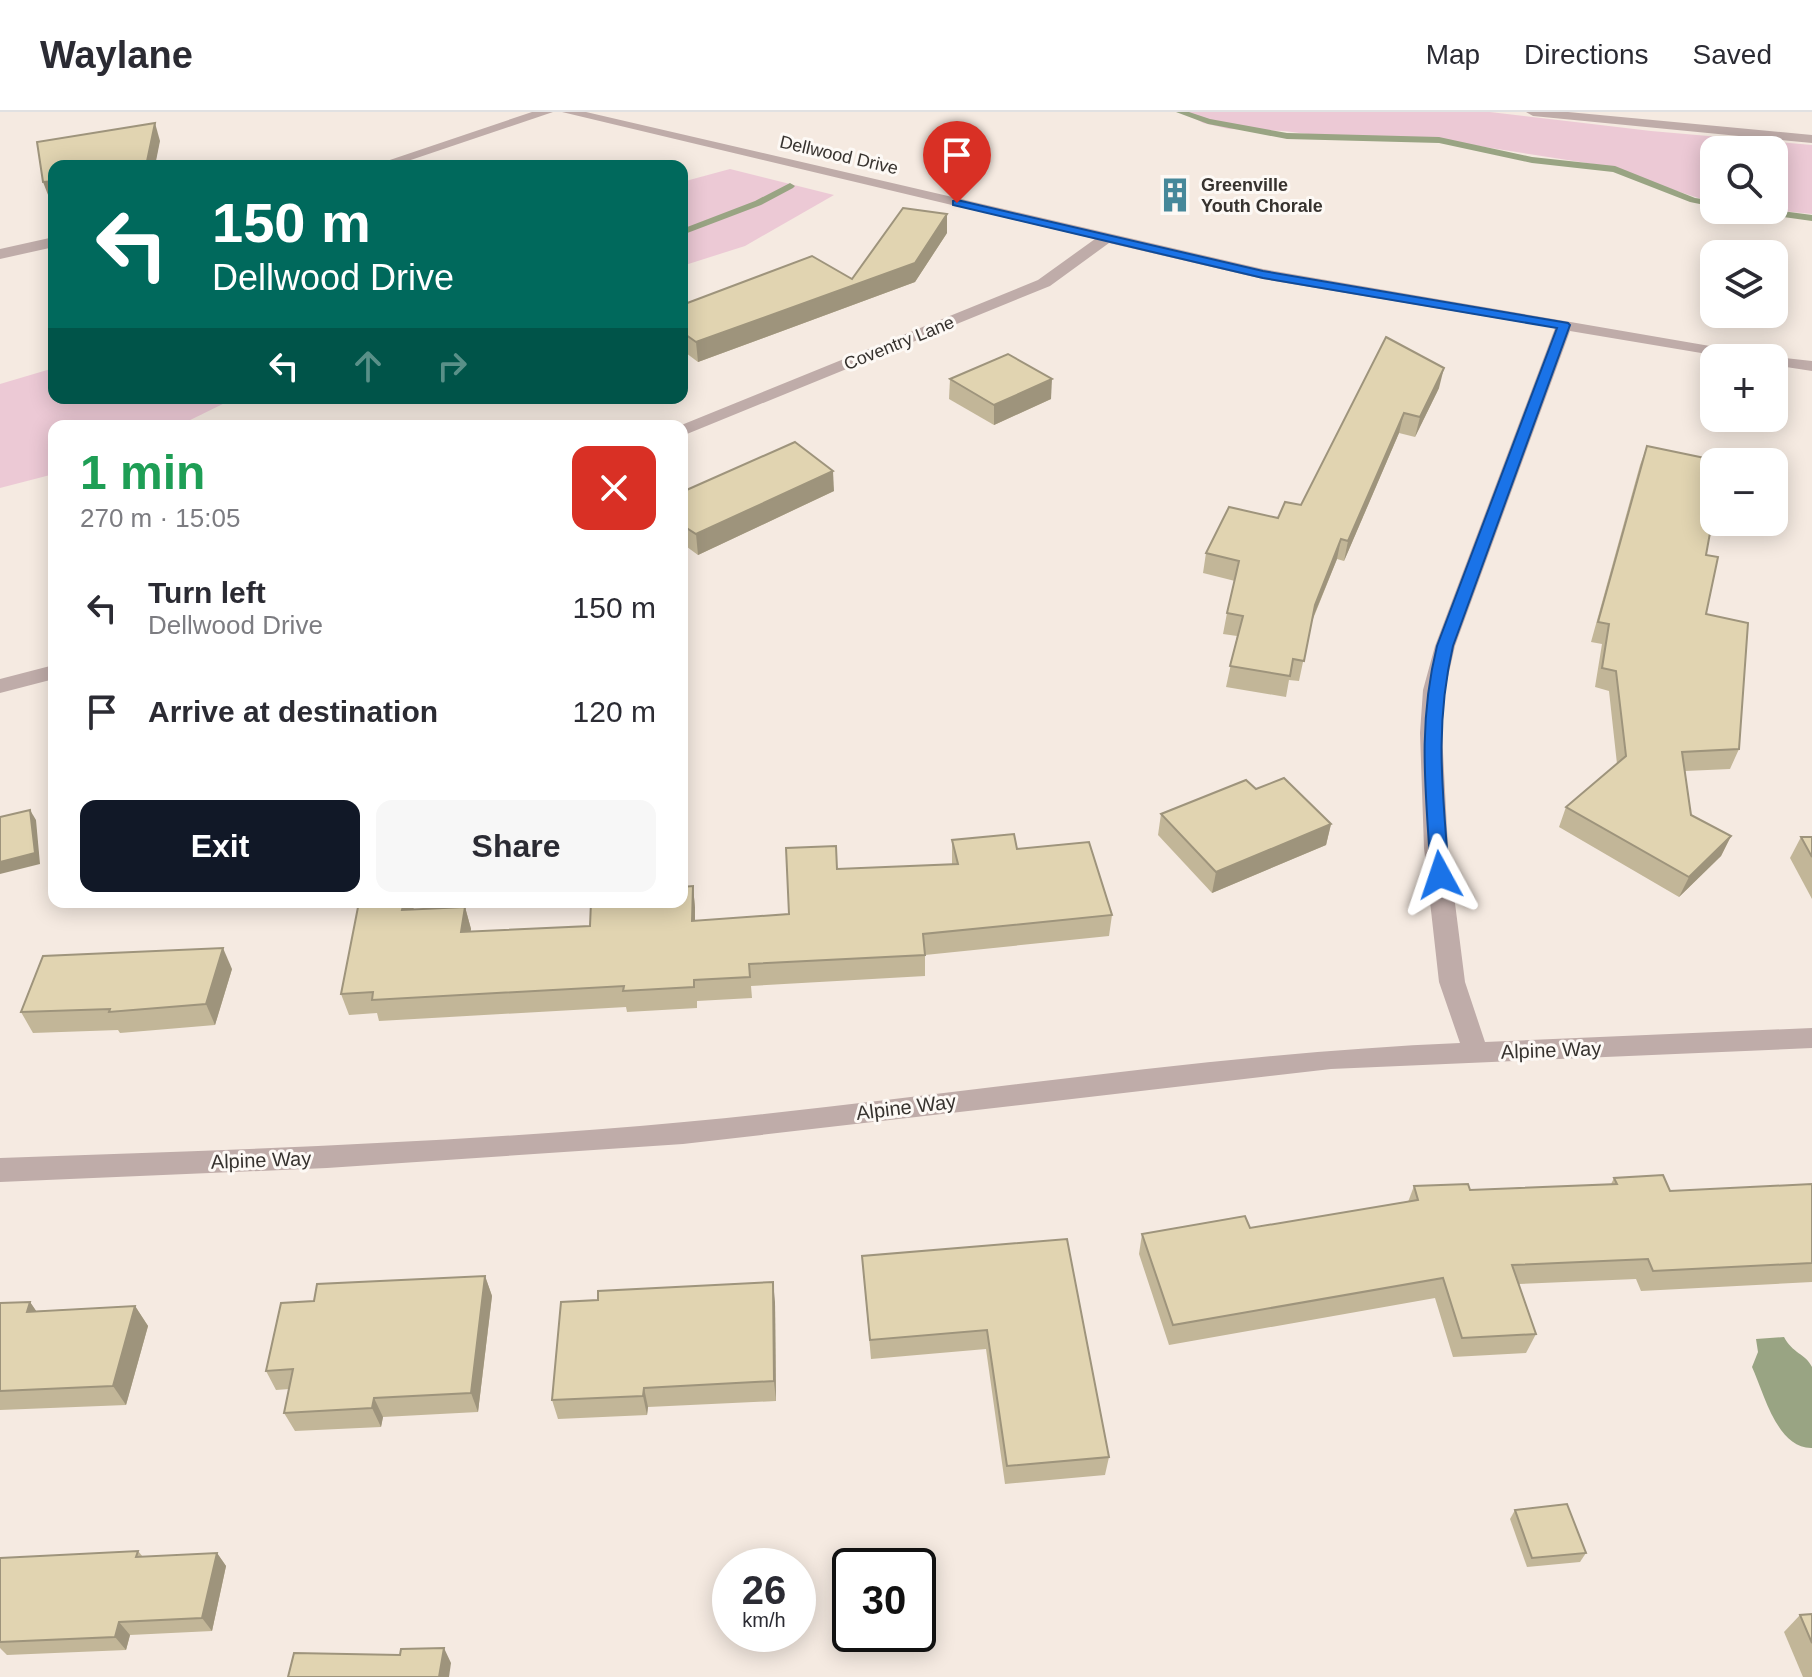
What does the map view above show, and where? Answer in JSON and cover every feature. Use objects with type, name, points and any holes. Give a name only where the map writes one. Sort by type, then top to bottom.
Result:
[{"type":"street","points":[[398,160],[546,112]]},
{"type":"street","name":"Dellwood Drive","points":[[569,112],[1263,274],[1700,348]]},
{"type":"street","points":[[1533,112],[1658,127],[1812,139]]},
{"type":"street","name":"Coventry Lane","points":[[688,429],[1044,283],[1106,238]]},
{"type":"street","points":[[0,254],[48,243]]},
{"type":"street","points":[[1476,1053],[1452,982],[1436,848],[1431,733],[1434,690],[1445,646],[1564,325]]},
{"type":"street","points":[[1788,362],[1812,366]]},
{"type":"street","points":[[0,686],[48,674]]},
{"type":"street","name":"Alpine Way","points":[[0,1170],[327,1157],[683,1133],[1331,1059],[1812,1038]]},
{"type":"shaded area","points":[[1184,112],[1490,112],[1708,136],[1700,136],[1700,198],[1593,164],[1453,142],[1340,138],[1284,131],[1229,129],[1203,123]]},
{"type":"shaded area","points":[[1788,143],[1812,145],[1812,214],[1788,211]]},
{"type":"shaded area","points":[[730,169],[834,195],[745,246],[688,264],[688,180]]},
{"type":"shaded area","points":[[48,370],[48,404],[223,404],[190,420],[48,420],[48,476],[0,488],[0,384]]},
{"type":"shaded area","points":[[1784,1337],[1812,1367],[1812,1448],[1800,1446],[1781,1430],[1752,1367],[1758,1352],[1756,1339]]},
{"type":"building","points":[[155,123],[147,160],[48,160],[48,182],[43,182],[37,142]]},
{"type":"building","points":[[903,208],[947,214],[915,263],[696,342],[688,336],[688,303],[812,256],[852,279]]},
{"type":"building","points":[[1386,337],[1444,368],[1420,417],[1404,413],[1348,541],[1341,539],[1315,605],[1304,661],[1293,659],[1290,676],[1230,666],[1243,616],[1227,613],[1239,561],[1206,553],[1229,507],[1278,518],[1285,502],[1301,505]]},
{"type":"building","points":[[1008,354],[1052,379],[994,405],[950,379]]},
{"type":"building","points":[[795,442],[833,471],[696,534],[688,529],[688,489]]},
{"type":"building","points":[[1647,446],[1700,457],[1700,536],[1709,536],[1706,555],[1718,557],[1706,614],[1748,623],[1739,749],[1682,752],[1691,815],[1731,836],[1689,877],[1566,807],[1626,756],[1616,671],[1602,668],[1609,624],[1598,622]]},
{"type":"building","points":[[1284,778],[1331,824],[1216,872],[1161,814],[1246,780],[1256,789]]},
{"type":"building","points":[[30,810],[35,853],[0,862],[0,817]]},
{"type":"building","points":[[1014,834],[1017,849],[1089,842],[1112,915],[923,934],[925,955],[749,964],[750,977],[694,980],[694,987],[623,991],[624,986],[372,1000],[373,992],[341,994],[358,908],[465,908],[461,932],[590,926],[591,908],[688,908],[688,886],[693,886],[692,921],[789,914],[786,848],[836,846],[837,869],[958,864],[952,840]]},
{"type":"building","points":[[1801,837],[1812,837],[1812,857]]},
{"type":"building","points":[[223,948],[206,1004],[109,1012],[110,1009],[21,1012],[43,956]]},
{"type":"building","points":[[1663,1175],[1670,1191],[1812,1184],[1812,1263],[1653,1271],[1648,1259],[1512,1265],[1536,1334],[1462,1338],[1443,1278],[1173,1325],[1142,1234],[1245,1216],[1250,1228],[1418,1200],[1414,1186],[1468,1184],[1470,1190],[1617,1184],[1614,1178]]},
{"type":"building","points":[[1067,1239],[1109,1457],[1007,1466],[987,1330],[870,1340],[862,1256]]},
{"type":"building","points":[[485,1276],[471,1393],[374,1398],[372,1408],[284,1413],[293,1369],[266,1371],[281,1303],[314,1301],[317,1284]]},
{"type":"building","points":[[773,1282],[774,1381],[644,1388],[643,1396],[552,1400],[561,1302],[598,1300],[598,1291]]},
{"type":"building","points":[[30,1302],[27,1312],[135,1306],[113,1386],[0,1391],[0,1303]]},
{"type":"building","points":[[1567,1504],[1586,1553],[1532,1558],[1515,1510]]},
{"type":"building","points":[[138,1551],[136,1557],[217,1553],[202,1618],[119,1622],[115,1637],[0,1642],[0,1558]]},
{"type":"building","points":[[1812,1614],[1812,1643],[1800,1615]]},
{"type":"building","points":[[444,1648],[439,1677],[288,1677],[294,1653],[400,1655],[401,1649]]},
{"type":"waterway","points":[[1180,112],[1208,121],[1287,136],[1439,140],[1532,160],[1615,169],[1700,201]]},
{"type":"waterway","points":[[688,230],[758,203],[790,186]]},
{"type":"waterway","points":[[1788,215],[1812,218]]},
{"type":"place","name":"Greenville Youth Chorale","points":[[1175,195]]},
{"type":"route","points":[[957,203],[1263,274],[1564,325],[1445,646],[1434,690],[1431,733],[1440,875]]}]
